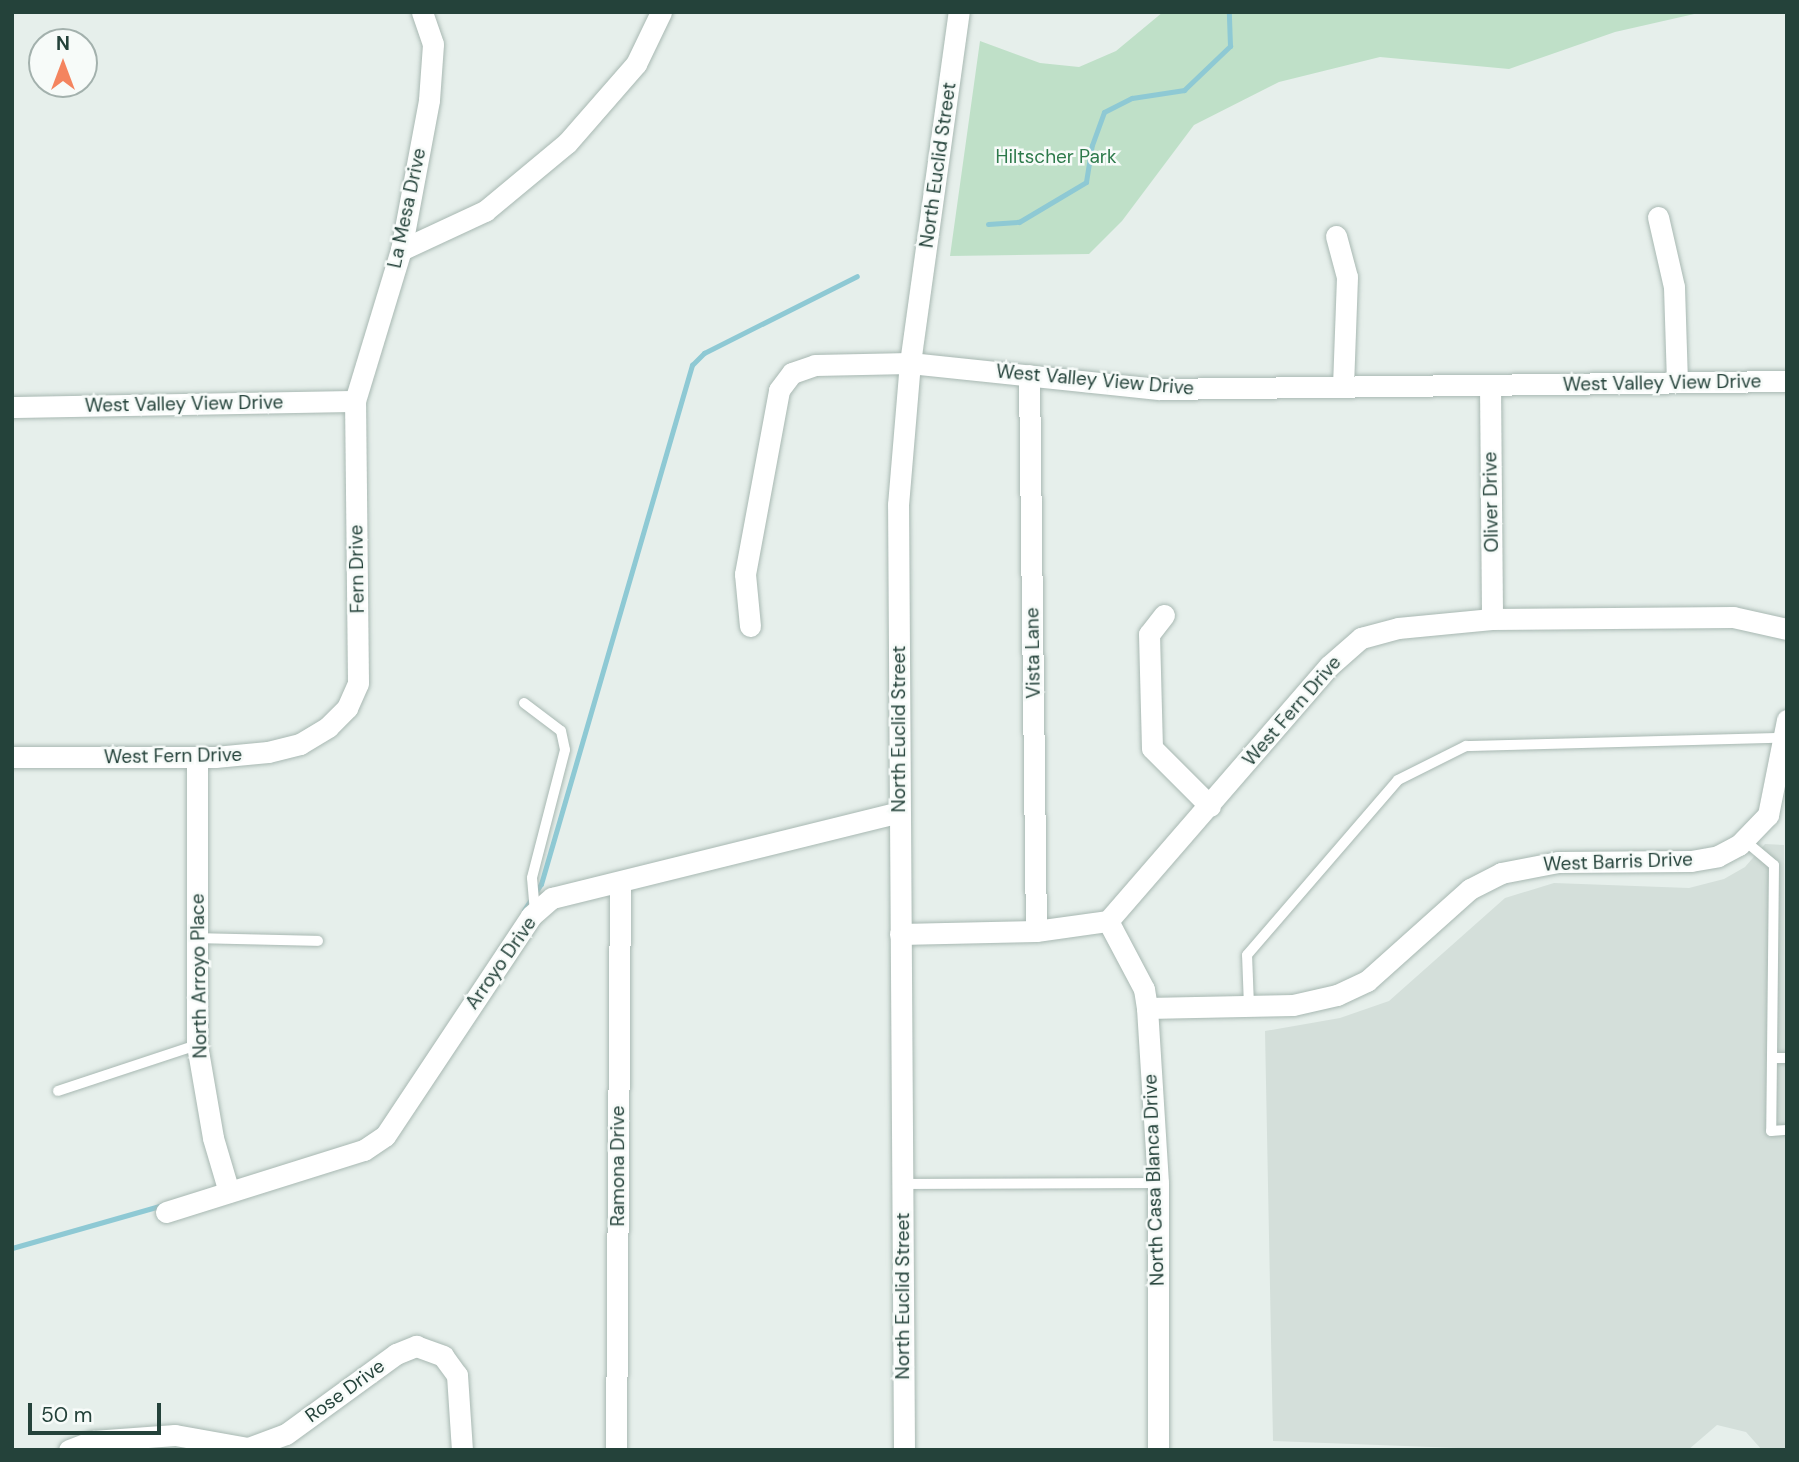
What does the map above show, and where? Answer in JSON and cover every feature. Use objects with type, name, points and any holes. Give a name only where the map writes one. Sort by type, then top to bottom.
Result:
[{"type":"street","name":"La Mesa Drive","points":[[355,401],[401,250],[429,100],[433,44],[422,12]]},
{"type":"street","points":[[401,250],[485,211],[567,143],[636,64],[661,12]]},
{"type":"street","name":"North Euclid Street","points":[[905,1450],[898,505],[910,363],[958,12]]},
{"type":"street","points":[[1658,217],[1674,287],[1677,381]]},
{"type":"street","points":[[1336,236],[1347,277],[1343,387]]},
{"type":"street","name":"West Valley View Drive","points":[[750,625],[745,574],[779,390],[792,373],[815,365],[910,363],[1158,389],[1787,381]]},
{"type":"street","name":"Vista Lane","points":[[1029,375],[1036,931]]},
{"type":"street","name":"Oliver Drive","points":[[1490,385],[1492,619]]},
{"type":"street","name":"West Valley View Drive","points":[[12,407],[355,401]]},
{"type":"street","name":"Fern Drive","points":[[328,727],[347,708],[358,683],[355,401]]},
{"type":"street","points":[[1164,615],[1149,634],[1152,748],[1210,806]]},
{"type":"street","name":"West Fern Drive","points":[[1108,920],[1210,806],[1329,666],[1361,638],[1398,628],[1492,619],[1732,617],[1787,629]]},
{"type":"street","name":"West Fern Drive","points":[[12,757],[197,757],[268,752],[300,744],[328,727]]},
{"type":"street","name":"West Barris Drive","points":[[1147,1008],[1293,1005],[1337,995],[1367,981],[1470,889],[1501,873],[1558,862],[1691,861],[1717,856],[1744,840],[1768,815],[1784,729]]},
{"type":"street","name":"North Arroyo Place","points":[[197,757],[197,1045],[213,1138],[229,1192]]},
{"type":"street","name":"Arroyo Drive","points":[[166,1212],[364,1150],[385,1136],[535,913],[552,898],[899,812]]},
{"type":"street","name":"Ramona Drive","points":[[616,1450],[620,883]]},
{"type":"street","points":[[900,934],[1036,931],[1108,920]]},
{"type":"street","name":"North Casa Blanca Drive","points":[[1108,920],[1144,989],[1147,1008],[1158,1183],[1158,1450]]},
{"type":"street","name":"Rose Drive","points":[[69,1450],[93,1441],[175,1435],[248,1448],[286,1433],[396,1354],[416,1346],[443,1356],[457,1375],[462,1450]]},
{"type":"lane","points":[[524,703],[561,732],[565,750],[532,878],[535,913]]},
{"type":"lane","points":[[1249,1006],[1247,955],[1398,780],[1466,746],[1784,729]]},
{"type":"lane","points":[[1744,840],[1774,865],[1776,901],[1771,1131],[1787,1130]]},
{"type":"lane","points":[[198,938],[318,942]]},
{"type":"lane","points":[[58,1091],[197,1045]]},
{"type":"lane","points":[[1772,1058],[1787,1058]]},
{"type":"lane","points":[[903,1184],[1158,1183]]},
{"type":"shaded area","points":[[1765,844],[1784,845],[1787,1450],[1762,1450],[1746,1432],[1717,1425],[1688,1450],[1510,1450],[1273,1441],[1265,1031],[1340,1018],[1389,1001],[1505,898],[1554,883],[1689,888],[1724,879],[1745,867]]},
{"type":"green space","name":"Hiltscher Park","points":[[1163,12],[1703,12],[1615,32],[1509,69],[1380,57],[1279,82],[1194,125],[1122,221],[1089,254],[950,256],[980,41],[1040,63],[1079,67],[1116,51]]},
{"type":"waterway","points":[[988,224],[1019,222],[1086,182],[1092,145],[1104,112],[1132,98],[1184,90],[1230,46],[1229,12]]},
{"type":"waterway","points":[[524,910],[541,884],[692,365],[704,353],[857,276]]},
{"type":"waterway","points":[[12,1248],[163,1205]]}]
